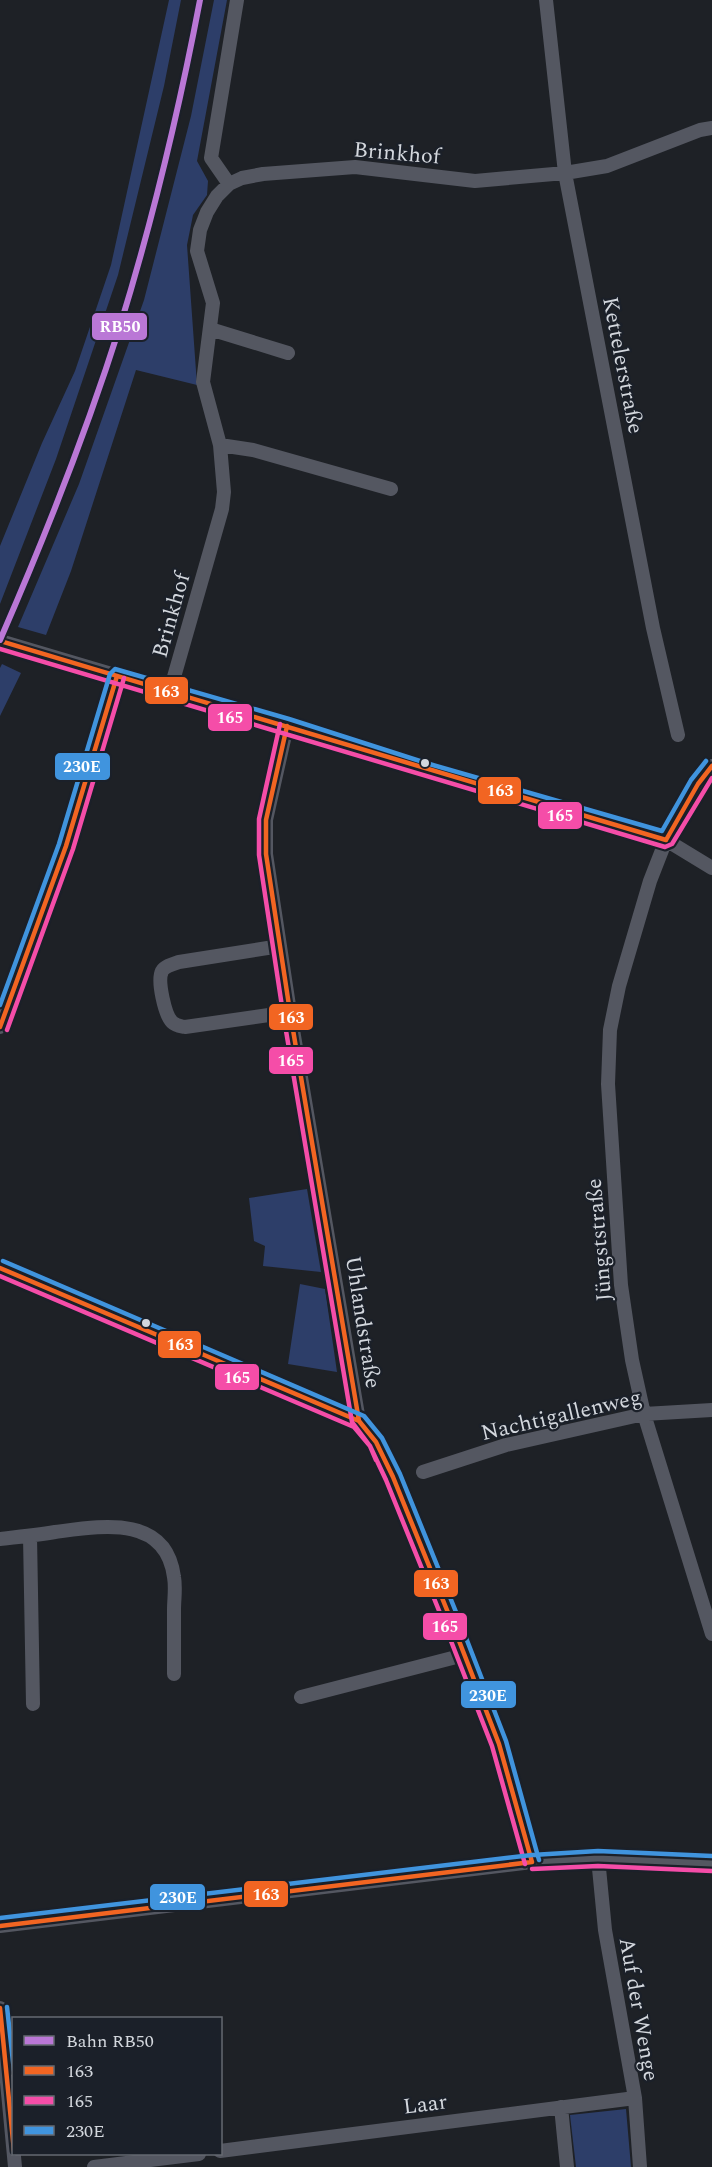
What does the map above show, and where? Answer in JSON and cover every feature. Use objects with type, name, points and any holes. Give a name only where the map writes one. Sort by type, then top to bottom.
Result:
[{"type":"street","points":[[229,184],[211,158],[237,0]]},
{"type":"street","name":"Kettelerstraße","points":[[546,0],[565,173],[653,628],[678,735]]},
{"type":"street","name":"Brinkhof","points":[[170,691],[222,509],[224,492],[220,445],[203,382],[213,303],[197,251],[200,230],[217,196],[229,184],[242,178],[263,174],[355,167],[475,181],[565,173],[607,166],[700,130],[712,128]]},
{"type":"street","points":[[210,328],[288,352]]},
{"type":"street","points":[[220,445],[253,450],[391,489]]},
{"type":"street","points":[[0,641],[287,726],[424,770],[666,840],[712,868]]},
{"type":"street","points":[[0,1027],[66,846],[117,676]]},
{"type":"street","name":"Uhlandstraße","points":[[287,726],[266,820],[266,854],[290,1012],[359,1421],[376,1442],[393,1477],[499,1744],[532,1862]]},
{"type":"street","name":"Jüngststraße","points":[[712,766],[698,784],[666,840],[650,881],[619,986],[610,1041],[608,1084],[621,1285],[632,1360],[644,1414],[712,1634]]},
{"type":"street","points":[[280,946],[178,962],[162,971],[160,982],[166,1011],[170,1021],[176,1026],[185,1027],[290,1012]]},
{"type":"street","points":[[0,1268],[359,1421]]},
{"type":"street","name":"Nachtigallenweg","points":[[423,1472],[506,1445],[644,1414],[712,1410]]},
{"type":"street","points":[[0,1539],[93,1527],[124,1527],[141,1531],[161,1544],[170,1561],[174,1577],[174,1674]]},
{"type":"street","points":[[30,1536],[33,1704]]},
{"type":"street","points":[[301,1697],[464,1655]]},
{"type":"street","points":[[0,1926],[532,1862],[598,1858],[712,1864]]},
{"type":"street","name":"Auf der Wenge","points":[[598,1858],[605,1930],[635,2098],[640,2167]]},
{"type":"street","points":[[0,2008],[12,2135]]},
{"type":"street","name":"Laar","points":[[222,2151],[635,2098]]},
{"type":"street","points":[[561,2107],[567,2167]]},
{"type":"street","points":[[94,2167],[191,2155]]},
{"type":"shaded area","points":[[169,0],[181,0],[164,86],[118,275],[56,459],[0,604],[0,546],[42,443],[75,371],[111,265]]},
{"type":"shaded area","points":[[214,0],[227,0],[197,161],[208,181],[207,195],[193,215],[187,245],[197,385],[136,370],[71,571],[46,635],[18,627],[79,484],[144,300],[191,116]]},
{"type":"shaded area","points":[[2,664],[21,673],[0,716],[0,668]]},
{"type":"shaded area","points":[[307,1189],[321,1272],[263,1266],[265,1246],[254,1241],[249,1198]]},
{"type":"shaded area","points":[[300,1284],[325,1289],[337,1372],[288,1364]]},
{"type":"shaded area","points":[[626,2109],[631,2167],[576,2167],[570,2115]]},
{"type":"rail line","name":"RB50","points":[[0,640],[64,485],[120,326],[164,164],[200,0]]},
{"type":"transit line","name":"163","points":[[0,641],[666,840]]},
{"type":"transit line","name":"165","points":[[0,649],[665,847],[672,844],[712,778]]},
{"type":"transit line","name":"230E","points":[[0,1005],[59,844],[110,674],[115,669],[289,719],[426,763],[662,831],[691,780],[706,761]]},
{"type":"transit line","name":"163","points":[[0,1027],[66,846],[117,676]]},
{"type":"transit line","name":"165","points":[[7,1030],[73,849],[124,678]]},
{"type":"transit line","name":"165","points":[[280,724],[259,819],[259,855],[283,1013],[352,1422],[370,1446],[386,1480],[442,1618],[492,1746],[525,1864]]},
{"type":"transit line","name":"163","points":[[287,726],[266,820],[266,854],[290,1012],[359,1421],[376,1442],[393,1477],[449,1615],[499,1744],[532,1862]]},
{"type":"transit line","name":"163","points":[[666,840],[698,784],[712,766]]},
{"type":"transit line","name":"230E","points":[[3,1261],[364,1416],[382,1438],[400,1474],[456,1612],[506,1741],[539,1860]]},
{"type":"transit line","name":"163","points":[[0,1268],[359,1421]]},
{"type":"transit line","name":"165","points":[[0,1276],[354,1427],[370,1446],[376,1460]]},
{"type":"transit line","name":"230E","points":[[0,1918],[532,1855],[598,1851],[712,1856]]},
{"type":"transit line","name":"163","points":[[0,1926],[532,1862]]},
{"type":"transit line","name":"165","points":[[532,1869],[598,1866],[712,1871]]},
{"type":"transit line","name":"230E","points":[[7,2007],[12,2053]]},
{"type":"transit line","name":"163","points":[[0,2008],[12,2131]]}]
